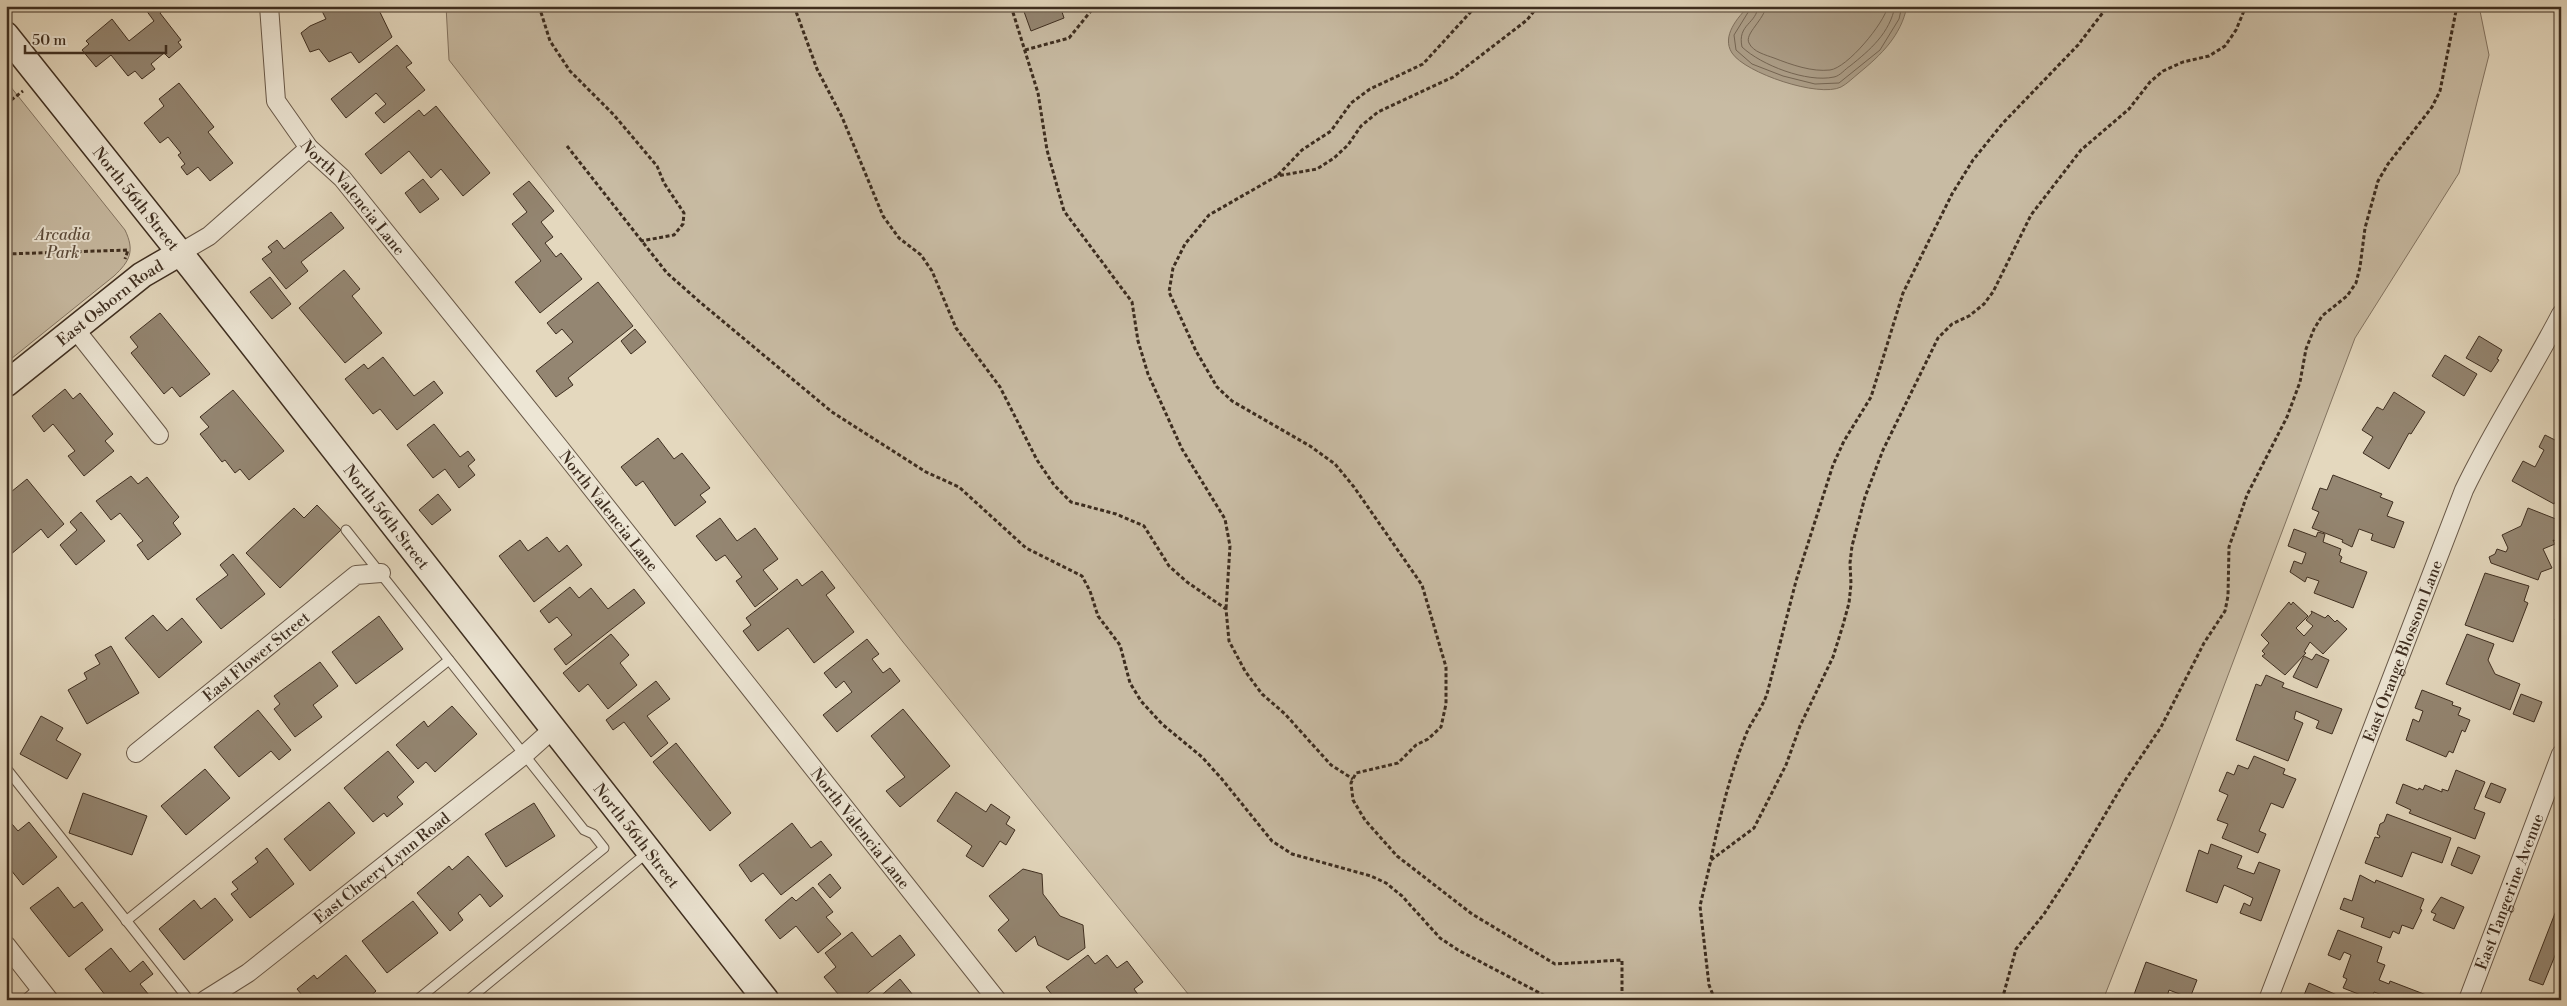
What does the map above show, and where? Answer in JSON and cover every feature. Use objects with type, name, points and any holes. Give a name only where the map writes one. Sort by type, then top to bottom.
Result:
[{"type":"main road","name":"North 56th Street","points":[[6,35],[180,253],[766,1000]]},
{"type":"main road","name":"East Osborn Road","points":[[6,384],[142,275],[180,253]]},
{"type":"street","name":"North Valencia Lane","points":[[269,6],[276,101],[308,148],[342,178],[560,447],[997,1000]]},
{"type":"street","name":"East Osborn Road","points":[[180,253],[209,236],[308,148]]},
{"type":"street","name":"East Orange Blossom Lane","points":[[2268,1000],[2464,490],[2489,437],[2512,402],[2561,314]]},
{"type":"street","points":[[75,329],[159,435]]},
{"type":"street","name":"East Flower Street","points":[[136,753],[356,575],[381,573]]},
{"type":"street","name":"East Cheery Lynn Road","points":[[205,1000],[248,973],[524,755],[553,729]]},
{"type":"street","name":"East Tangerine Avenue","points":[[2468,1000],[2561,754]]},
{"type":"street","points":[[6,945],[45,994]]},
{"type":"lane","points":[[346,530],[584,830],[593,834],[604,848],[417,1000]]},
{"type":"lane","points":[[126,921],[449,660]]},
{"type":"lane","points":[[6,768],[189,1000]]},
{"type":"lane","points":[[468,1000],[649,851]]},
{"type":"lane","points":[[25,1000],[45,994]]},
{"type":"path","points":[[539,6],[550,41],[570,71],[614,115],[651,159],[684,213],[683,224],[674,235],[641,242]]},
{"type":"path","points":[[794,6],[816,69],[842,117],[883,216],[899,238],[921,255],[932,271],[956,328],[1000,387],[1037,460],[1050,478],[1072,502],[1116,514],[1144,526],[1169,566],[1187,582],[1226,609]]},
{"type":"path","points":[[1011,6],[1038,94],[1054,181],[1064,212],[1132,302],[1138,341],[1148,374],[1182,449],[1225,519],[1230,546],[1226,609],[1230,641],[1245,671],[1262,694],[1291,720],[1331,765],[1353,779]]},
{"type":"path","points":[[1025,50],[1069,38],[1095,6]]},
{"type":"path","points":[[1476,6],[1423,64],[1370,89],[1351,103],[1331,131],[1302,150],[1277,176],[1209,215],[1185,244],[1173,268],[1169,292],[1196,351],[1216,387],[1232,401],[1310,446],[1335,464],[1354,487],[1422,584],[1446,667],[1446,704],[1441,727],[1428,739],[1416,745],[1398,763],[1356,773],[1351,784],[1353,800],[1365,820],[1397,856],[1472,914],[1555,964],[1622,960],[1622,1000]]},
{"type":"path","points":[[1277,176],[1317,169],[1334,158],[1348,144],[1361,126],[1378,112],[1453,77],[1527,20],[1538,6]]},
{"type":"path","points":[[1716,1000],[1709,985],[1700,906],[1722,808],[1748,730],[1761,711],[1767,694],[1799,573],[1833,466],[1844,441],[1871,397],[1903,293],[1952,194],[1973,160],[2004,123],[2078,45],[2108,6]]},
{"type":"path","points":[[1711,860],[1754,828],[1783,772],[1800,726],[1833,657],[1850,603],[1852,546],[1882,450],[1938,338],[1952,324],[1969,316],[1984,304],[1993,292],[2031,215],[2081,150],[2129,109],[2150,82],[2163,70],[2183,62],[2209,56],[2225,46],[2236,30],[2246,6]]},
{"type":"path","points":[[2002,1000],[2016,949],[2044,914],[2126,779],[2161,727],[2204,643],[2225,611],[2228,596],[2229,546],[2247,495],[2287,417],[2300,382],[2306,349],[2314,329],[2322,316],[2347,296],[2356,283],[2365,228],[2378,181],[2388,164],[2432,107],[2440,91],[2457,6]]},
{"type":"path","points":[[567,146],[667,273],[832,412],[926,472],[959,487],[1026,548],[1082,576],[1090,591],[1098,616],[1120,645],[1130,683],[1142,701],[1162,724],[1202,757],[1272,841],[1292,854],[1371,876],[1386,883],[1402,896],[1440,938],[1458,950],[1553,1000]]},
{"type":"path","points":[[6,254],[128,250]]},
{"type":"green space","points":[[446,6],[2479,6],[2489,55],[2459,173],[2355,338],[2172,824],[2103,1000],[1193,1000],[903,642],[449,60]]},
{"type":"green space","name":"Arcadia Park","points":[[6,81],[125,230],[130,250],[124,265],[114,276],[6,363]]},
{"type":"water","points":[[1749,6],[1907,6],[1900,27],[1882,52],[1846,84],[1831,90],[1783,82],[1751,68],[1732,53],[1728,40],[1732,27]]},
{"type":"building","points":[[143,6],[168,6],[160,13],[181,40],[178,42],[182,47],[169,58],[164,53],[151,64],[155,69],[142,79],[135,71],[128,76],[111,55],[96,67],[82,50],[89,44],[86,41],[112,19],[129,41],[154,21]]},
{"type":"building","points":[[328,6],[377,6],[392,37],[359,63],[351,52],[329,62],[319,49],[310,52],[301,33],[310,26],[326,19],[321,9]]},
{"type":"building","points":[[1022,6],[1060,6],[1064,18],[1031,31]]},
{"type":"building","points":[[397,45],[412,63],[406,67],[425,90],[384,123],[375,113],[386,104],[376,93],[346,118],[331,99]]},
{"type":"building","points":[[179,83],[214,127],[208,132],[233,163],[210,181],[198,167],[187,175],[181,167],[185,164],[178,155],[181,153],[168,137],[160,143],[144,123],[164,106],[159,99]]},
{"type":"building","points":[[436,106],[490,173],[463,196],[441,169],[431,178],[409,151],[381,174],[365,154],[419,110],[424,116]]},
{"type":"building","points":[[423,179],[439,199],[420,213],[405,193]]},
{"type":"building","points":[[529,181],[554,211],[541,222],[553,237],[545,243],[556,257],[561,253],[582,279],[540,313],[515,282],[541,261],[512,224],[527,212],[513,194]]},
{"type":"building","points":[[331,212],[344,228],[301,262],[308,271],[286,289],[262,259],[272,252],[268,247],[277,240],[284,249]]},
{"type":"building","points":[[344,270],[360,289],[352,296],[382,333],[345,363],[299,308]]},
{"type":"building","points":[[270,277],[291,304],[272,319],[250,292]]},
{"type":"building","points":[[598,282],[633,326],[568,378],[573,385],[556,397],[536,371],[573,342],[562,329],[556,334],[547,323]]},
{"type":"building","points":[[160,313],[210,374],[180,397],[172,387],[164,394],[131,353],[138,347],[130,337]]},
{"type":"building","points":[[635,329],[646,342],[631,354],[621,341]]},
{"type":"building","points":[[2479,336],[2502,350],[2497,359],[2499,360],[2491,372],[2466,358]]},
{"type":"building","points":[[2445,355],[2477,374],[2464,396],[2432,376]]},
{"type":"building","points":[[383,357],[414,396],[434,381],[443,393],[397,430],[380,409],[373,414],[345,379],[364,364],[368,369]]},
{"type":"building","points":[[65,389],[73,399],[80,393],[113,434],[105,441],[114,451],[84,476],[68,456],[75,451],[53,424],[44,432],[32,416]]},
{"type":"building","points":[[233,390],[284,451],[249,480],[240,469],[235,473],[225,460],[222,462],[200,434],[209,427],[200,417]]},
{"type":"building","points":[[2394,392],[2425,412],[2411,434],[2409,433],[2389,469],[2363,453],[2373,437],[2362,430],[2377,407],[2383,410]]},
{"type":"building","points":[[434,424],[460,457],[468,451],[475,460],[468,466],[475,475],[459,488],[445,469],[433,478],[407,445]]},
{"type":"building","points":[[2545,435],[2561,443],[2561,492],[2554,504],[2512,481],[2523,461],[2535,467],[2544,450],[2539,447]]},
{"type":"building","points":[[658,438],[674,459],[682,453],[710,488],[700,495],[706,502],[675,526],[643,481],[636,486],[621,467]]},
{"type":"building","points":[[2333,475],[2382,494],[2380,497],[2393,502],[2387,516],[2404,522],[2394,548],[2371,540],[2373,534],[2359,529],[2352,547],[2342,542],[2343,540],[2312,528],[2319,512],[2312,509],[2320,488],[2327,490]]},
{"type":"building","points":[[131,476],[138,484],[147,477],[179,517],[173,523],[181,534],[148,560],[137,545],[143,541],[120,513],[111,520],[96,501]]},
{"type":"building","points":[[27,479],[64,524],[48,538],[41,529],[10,555],[6,550],[6,496]]},
{"type":"building","points":[[438,494],[451,510],[432,525],[419,510]]},
{"type":"building","points":[[317,505],[341,530],[280,588],[246,553],[294,508],[304,518]]},
{"type":"building","points":[[2528,508],[2561,521],[2561,543],[2553,540],[2555,544],[2543,549],[2552,568],[2541,572],[2538,580],[2491,563],[2489,557],[2495,554],[2497,549],[2506,552],[2508,548],[2502,535],[2521,526]]},
{"type":"building","points":[[81,512],[105,541],[76,565],[60,545],[77,530],[70,522]]},
{"type":"building","points":[[720,518],[737,541],[755,528],[778,559],[763,570],[778,589],[755,607],[736,581],[742,577],[725,555],[716,561],[696,536]]},
{"type":"building","points":[[2294,529],[2316,537],[2318,532],[2325,534],[2323,542],[2341,549],[2339,555],[2342,557],[2340,562],[2367,572],[2353,608],[2314,593],[2319,581],[2307,577],[2305,582],[2290,572],[2294,561],[2302,564],[2306,553],[2288,546]]},
{"type":"building","points":[[547,537],[559,552],[567,545],[582,565],[534,602],[499,556],[520,540],[528,551]]},
{"type":"building","points":[[233,554],[265,594],[221,629],[196,599],[228,575],[220,565]]},
{"type":"building","points":[[822,571],[835,588],[826,595],[854,632],[814,663],[788,628],[758,651],[743,631],[751,625],[746,618],[797,579],[802,586]]},
{"type":"building","points":[[2485,573],[2529,586],[2524,601],[2528,603],[2513,642],[2465,625]]},
{"type":"building","points":[[570,587],[579,598],[591,588],[608,609],[634,589],[645,603],[566,665],[554,649],[572,635],[557,617],[549,623],[540,611]]},
{"type":"building","points":[[2289,602],[2291,605],[2293,602],[2308,616],[2296,628],[2304,636],[2313,626],[2306,620],[2312,613],[2311,611],[2325,618],[2328,615],[2347,629],[2323,654],[2310,642],[2304,652],[2306,653],[2285,675],[2262,656],[2265,654],[2262,651],[2269,643],[2261,635]]},
{"type":"building","points":[[2561,604],[2561,622],[2555,620]]},
{"type":"building","points":[[153,615],[167,631],[182,618],[202,642],[159,678],[125,638]]},
{"type":"building","points":[[379,616],[403,649],[356,684],[332,652]]},
{"type":"building","points":[[611,634],[629,655],[620,663],[637,685],[608,709],[588,684],[579,692],[563,673]]},
{"type":"building","points":[[2467,634],[2494,644],[2488,660],[2495,674],[2520,684],[2510,710],[2446,684]]},
{"type":"building","points":[[867,639],[879,654],[872,659],[883,673],[890,668],[900,681],[837,732],[823,715],[852,692],[844,681],[836,688],[824,673]]},
{"type":"building","points":[[111,646],[139,693],[87,724],[68,690],[87,679],[84,673],[100,664],[95,655]]},
{"type":"building","points":[[2316,654],[2329,660],[2317,688],[2293,677],[2304,656],[2312,660]]},
{"type":"building","points":[[320,662],[338,686],[313,705],[322,717],[295,737],[274,709],[280,704],[274,696]]},
{"type":"building","points":[[2266,675],[2284,683],[2282,687],[2342,709],[2332,734],[2316,728],[2319,721],[2296,711],[2294,719],[2303,723],[2288,761],[2236,740],[2256,684],[2261,686]]},
{"type":"building","points":[[656,681],[670,699],[647,716],[668,743],[651,757],[624,722],[613,730],[606,720]]},
{"type":"building","points":[[2422,690],[2453,702],[2452,705],[2461,708],[2458,715],[2470,720],[2465,732],[2462,730],[2453,753],[2449,751],[2446,757],[2406,740],[2413,719],[2419,722],[2423,711],[2415,708]]},
{"type":"building","points":[[2521,694],[2542,702],[2534,722],[2513,714]]},
{"type":"building","points":[[452,706],[477,734],[435,772],[426,762],[418,769],[396,745],[424,721],[428,727]]},
{"type":"building","points":[[903,709],[950,766],[900,807],[886,791],[905,777],[871,736]]},
{"type":"building","points":[[258,710],[291,750],[279,760],[271,751],[239,777],[214,747]]},
{"type":"building","points":[[41,716],[63,728],[56,740],[81,754],[67,779],[20,754]]},
{"type":"building","points":[[676,743],[731,813],[710,831],[653,762]]},
{"type":"building","points":[[388,751],[414,782],[397,797],[403,804],[387,817],[384,813],[373,822],[344,788]]},
{"type":"building","points":[[2254,756],[2285,769],[2283,774],[2296,779],[2283,808],[2271,803],[2259,831],[2266,834],[2258,853],[2222,838],[2228,824],[2217,820],[2228,795],[2219,791],[2227,772],[2234,775],[2238,765],[2248,769]]},
{"type":"building","points":[[205,769],[230,798],[186,835],[161,806]]},
{"type":"building","points":[[2456,770],[2485,782],[2474,809],[2485,813],[2475,839],[2409,813],[2411,810],[2396,803],[2403,784],[2418,790],[2419,788],[2423,790],[2425,785],[2442,792],[2442,789],[2448,791]]},
{"type":"building","points":[[2491,783],[2506,789],[2500,803],[2485,797]]},
{"type":"building","points":[[956,792],[986,812],[991,804],[1010,817],[1006,824],[1015,830],[1006,845],[1000,841],[983,867],[966,856],[972,846],[937,821]]},
{"type":"building","points":[[83,793],[147,816],[132,855],[69,833]]},
{"type":"building","points":[[329,802],[355,833],[310,871],[284,839]]},
{"type":"building","points":[[534,803],[555,836],[506,867],[485,834]]},
{"type":"building","points":[[2387,814],[2451,838],[2442,863],[2412,852],[2402,877],[2365,863],[2375,837],[2379,838],[2380,836],[2377,834],[2380,824],[2384,822]]},
{"type":"building","points":[[6,817],[18,831],[29,822],[57,857],[23,885],[6,864]]},
{"type":"building","points":[[792,823],[811,848],[821,841],[832,855],[781,895],[763,873],[751,882],[739,865]]},
{"type":"building","points":[[2211,844],[2242,856],[2237,868],[2254,874],[2259,862],[2280,870],[2261,921],[2240,913],[2244,903],[2250,906],[2253,898],[2224,885],[2217,903],[2186,891],[2199,850],[2208,854]]},
{"type":"building","points":[[2458,847],[2480,856],[2472,874],[2451,865]]},
{"type":"building","points":[[267,848],[294,884],[250,918],[231,894],[238,889],[232,882],[258,862],[255,858]]},
{"type":"building","points":[[468,856],[503,896],[490,907],[480,894],[458,913],[463,920],[450,931],[417,893],[449,866],[452,870]]},
{"type":"building","points":[[1023,869],[1042,874],[1043,894],[1060,916],[1083,925],[1085,948],[1068,960],[1038,945],[1035,936],[1016,952],[998,930],[1009,920],[989,896]]},
{"type":"building","points":[[830,874],[841,888],[830,898],[818,884]]},
{"type":"building","points":[[2360,875],[2375,883],[2376,880],[2424,899],[2420,909],[2422,910],[2413,929],[2402,925],[2399,934],[2393,931],[2390,938],[2361,927],[2364,918],[2340,909],[2344,898],[2352,901]]},
{"type":"building","points":[[58,887],[74,908],[82,902],[103,930],[69,957],[30,908]]},
{"type":"building","points":[[813,887],[833,912],[826,917],[841,934],[818,953],[796,926],[780,939],[765,920],[792,897],[796,901]]},
{"type":"building","points":[[2441,897],[2464,907],[2454,929],[2433,920],[2436,914],[2431,912]]},
{"type":"building","points":[[215,898],[233,920],[184,960],[159,929],[194,900],[201,909]]},
{"type":"building","points":[[2561,898],[2561,941],[2543,985],[2529,980]]},
{"type":"building","points":[[413,901],[438,933],[387,973],[362,941]]},
{"type":"building","points":[[2338,930],[2382,947],[2377,962],[2385,965],[2379,980],[2389,984],[2390,981],[2429,996],[2427,1000],[2383,1000],[2385,996],[2374,992],[2371,999],[2343,988],[2347,979],[2343,977],[2351,955],[2344,952],[2340,960],[2328,955]]},
{"type":"building","points":[[852,932],[872,957],[900,935],[915,955],[859,1000],[843,1000],[824,977],[836,967],[825,953]]},
{"type":"building","points":[[111,948],[130,972],[143,961],[153,974],[140,984],[149,995],[143,1000],[109,1000],[85,969]]},
{"type":"building","points":[[346,955],[376,991],[366,1000],[306,1000],[297,989],[314,975],[317,979]]},
{"type":"building","points":[[1088,955],[1095,964],[1107,955],[1117,968],[1127,961],[1143,982],[1134,989],[1142,1000],[1056,1000],[1046,987]]},
{"type":"building","points":[[2146,962],[2197,980],[2190,998],[2169,990],[2166,1000],[2132,1000]]},
{"type":"building","points":[[900,979],[917,1000],[876,1000]]},
{"type":"building","points":[[2309,983],[2337,995],[2335,1000],[2302,1000]]}]
